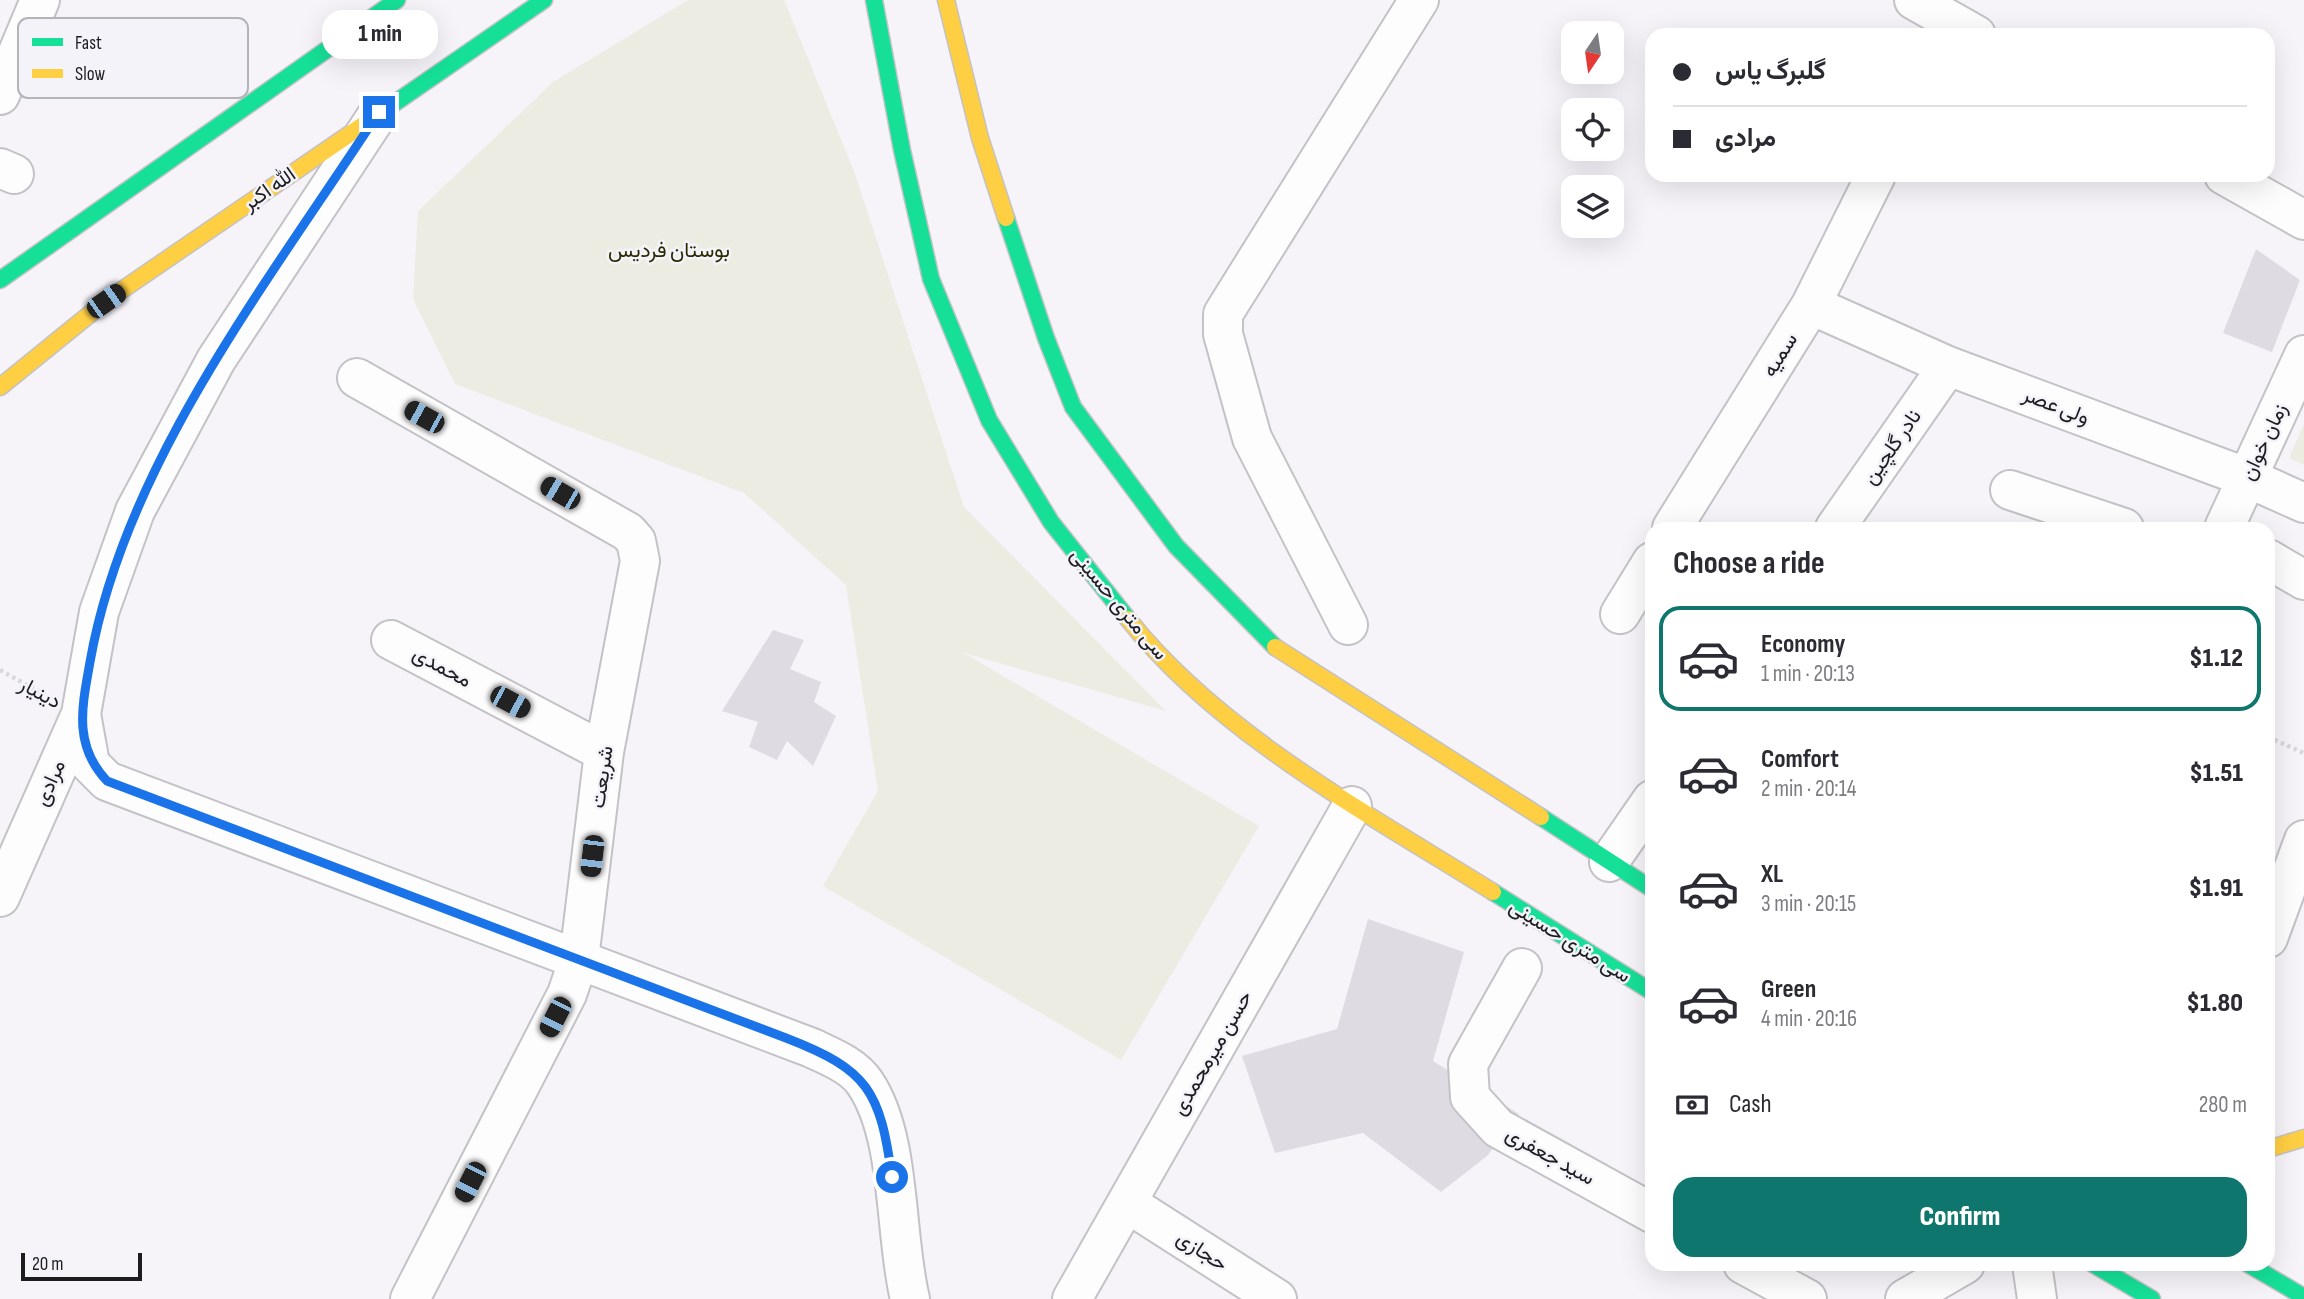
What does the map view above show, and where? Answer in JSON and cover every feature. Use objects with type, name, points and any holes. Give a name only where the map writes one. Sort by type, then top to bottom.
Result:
[{"type":"main road","points":[[0,280],[397,0]]},
{"type":"main road","name":"الله اکبر","points":[[0,387],[106,301],[544,0]]},
{"type":"main road","points":[[946,0],[980,138],[1046,338],[1073,407],[1176,546],[1275,647],[1645,885]]},
{"type":"main road","name":"سی متری حسینی","points":[[872,3],[931,278],[989,420],[1051,522],[1152,650],[1269,751],[1352,806],[1645,988]]},
{"type":"main road","points":[[2275,1147],[2304,1138]]},
{"type":"main road","points":[[2105,1271],[2152,1299]]},
{"type":"main road","points":[[2259,1271],[2304,1297]]},
{"type":"street","points":[[32,18],[40,0]]},
{"type":"street","points":[[1348,625],[1252,438],[1223,334],[1223,314],[1419,0]]},
{"type":"street","points":[[1914,0],[1955,28]]},
{"type":"street","points":[[0,95],[18,52]]},
{"type":"street","name":"مرادی","points":[[0,897],[81,715],[99,612],[135,511],[216,360],[379,112]]},
{"type":"street","name":"سمیه","points":[[1676,522],[1811,305],[1872,182]]},
{"type":"street","points":[[2236,182],[2304,220]]},
{"type":"street","name":"ولی عصر","points":[[1811,305],[1948,366],[2248,478],[2304,503]]},
{"type":"street","name":"زمان خوان","points":[[2227,522],[2304,355]]},
{"type":"street","name":"نادر گلچین","points":[[1839,522],[1948,366]]},
{"type":"street","name":"شریعت","points":[[357,379],[628,531],[636,541],[640,561],[604,752],[579,959],[567,994],[410,1299]]},
{"type":"street","points":[[2010,489],[2106,522]]},
{"type":"street","points":[[2275,563],[2304,580]]},
{"type":"street","points":[[1620,614],[1645,573]]},
{"type":"street","name":"محمدی","points":[[391,640],[604,752]]},
{"type":"street","points":[[81,715],[90,764],[107,781],[812,1048],[842,1062],[864,1082],[885,1126],[910,1299]]},
{"type":"street","name":"حسن میرمحمدی","points":[[1072,1299],[1352,806]]},
{"type":"street","points":[[1609,862],[1645,810]]},
{"type":"street","points":[[2275,922],[2304,840]]},
{"type":"street","name":"سید جعفری","points":[[1522,968],[1468,1064],[1471,1097],[1498,1128],[1645,1209]]},
{"type":"street","name":"حجازی","points":[[1127,1203],[1277,1299]]},
{"type":"street","points":[[1756,1271],[1807,1299]]},
{"type":"street","points":[[1905,1299],[1953,1271]]},
{"type":"street","points":[[2033,1271],[2037,1299]]},
{"type":"path","name":"دینیار","points":[[0,670],[81,715]]},
{"type":"path","points":[[2275,740],[2304,753]]},
{"type":"green space","name":"بوستان فردیس","points":[[688,0],[784,0],[854,171],[964,507],[1166,711],[964,653],[1259,826],[1121,1060],[823,886],[878,791],[846,585],[744,493],[455,384],[413,299],[418,211],[553,82]]},
{"type":"green space","points":[[2304,424],[2304,465],[2289,458]]},
{"type":"building","points":[[2256,249],[2300,280],[2272,352],[2223,333]]},
{"type":"building","points":[[773,630],[804,640],[790,669],[821,682],[814,702],[836,716],[813,766],[787,741],[777,760],[749,747],[758,722],[722,711]]},
{"type":"building","points":[[1368,919],[1464,952],[1433,1061],[1519,1114],[1487,1156],[1441,1192],[1363,1133],[1275,1153],[1242,1056],[1337,1029]]},
{"type":"traffic: fast","points":[[0,280],[397,0]]},
{"type":"traffic: fast","points":[[376,116],[544,0]]},
{"type":"traffic: fast","points":[[874,0],[902,150],[931,279],[989,420],[1051,522],[1128,619]]},
{"type":"traffic: fast","points":[[1006,218],[1046,338],[1073,407],[1176,546],[1275,647]]},
{"type":"traffic: fast","points":[[1541,817],[1645,884]]},
{"type":"traffic: fast","points":[[1493,892],[1645,988]]},
{"type":"traffic: fast","points":[[2105,1271],[2152,1299]]},
{"type":"traffic: fast","points":[[2260,1271],[2304,1297]]},
{"type":"traffic: slow","points":[[946,0],[980,138],[1006,218]]},
{"type":"traffic: slow","points":[[0,387],[106,301],[376,116]]},
{"type":"traffic: slow","points":[[1128,619],[1165,661],[1251,736],[1347,802],[1493,892]]},
{"type":"traffic: slow","points":[[1275,647],[1541,817]]},
{"type":"traffic: slow","points":[[2275,1147],[2304,1138]]},
{"type":"route","points":[[379,112],[216,360],[135,511],[99,612],[81,715],[90,764],[107,781],[786,1038],[842,1062],[864,1082],[885,1126],[892,1177]]}]
